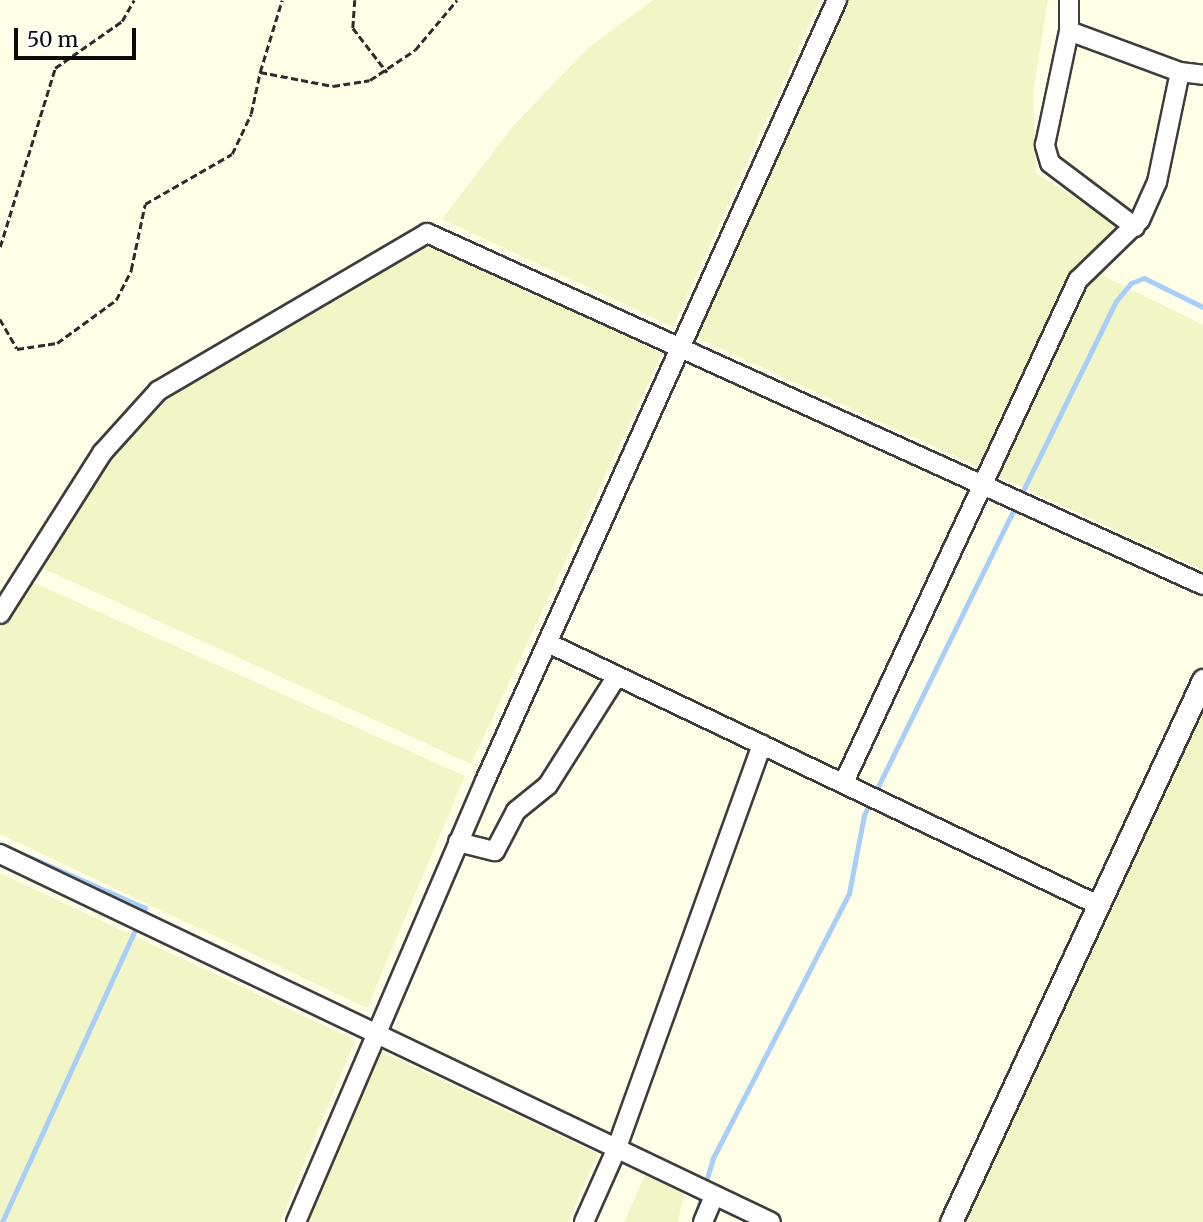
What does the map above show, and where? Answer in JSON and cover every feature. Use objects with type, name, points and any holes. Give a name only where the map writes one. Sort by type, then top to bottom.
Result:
[{"type":"street","points":[[296,1222],[458,842],[550,644],[680,344],[837,0]]},
{"type":"street","points":[[1069,0],[1069,31],[1045,145],[1050,163],[1135,227]]},
{"type":"street","points":[[1069,31],[1180,72],[1203,75]]},
{"type":"street","points":[[845,780],[1078,280],[1135,227],[1157,182],[1180,72]]},
{"type":"street","points":[[0,614],[102,453],[159,390],[427,233],[680,344],[1203,585]]},
{"type":"street","points":[[550,644],[845,780],[1096,904]]},
{"type":"street","points":[[458,842],[495,851],[516,811],[548,785],[617,676]]},
{"type":"street","points":[[951,1222],[1096,904],[1203,680]]},
{"type":"street","points":[[584,1222],[616,1150],[762,744]]},
{"type":"street","points":[[0,854],[771,1222]]},
{"type":"street","points":[[703,1222],[714,1196]]},
{"type":"path","points":[[0,247],[55,68],[122,21],[134,0]]},
{"type":"path","points":[[0,319],[17,349],[57,343],[116,300],[131,270],[145,204],[232,154],[251,114],[260,72],[282,0]]},
{"type":"path","points":[[355,0],[357,37],[387,72]]},
{"type":"path","points":[[260,72],[333,86],[387,72],[415,50],[457,0]]},
{"type":"green space","points":[[653,0],[820,0],[673,327],[442,219],[513,126],[588,48]]},
{"type":"green space","points":[[846,0],[1048,0],[1033,94],[1036,173],[1117,224],[1104,276],[1203,325],[1203,570],[694,336]]},
{"type":"green space","points":[[427,246],[664,349],[471,764],[38,566],[122,445],[182,386]]},
{"type":"green space","points":[[30,581],[465,776],[367,1008],[0,834],[0,629]]},
{"type":"green space","points":[[1203,705],[1203,1222],[964,1222]]},
{"type":"green space","points":[[0,873],[355,1040],[280,1222],[0,1222]]},
{"type":"green space","points":[[380,1051],[598,1154],[568,1222],[304,1222]]},
{"type":"green space","points":[[645,1175],[684,1194],[678,1222],[624,1222]]},
{"type":"waterway","points":[[694,1222],[713,1158],[849,893],[864,815],[1116,301],[1131,283],[1144,278],[1203,307]]},
{"type":"waterway","points":[[0,844],[145,908],[2,1222]]}]
